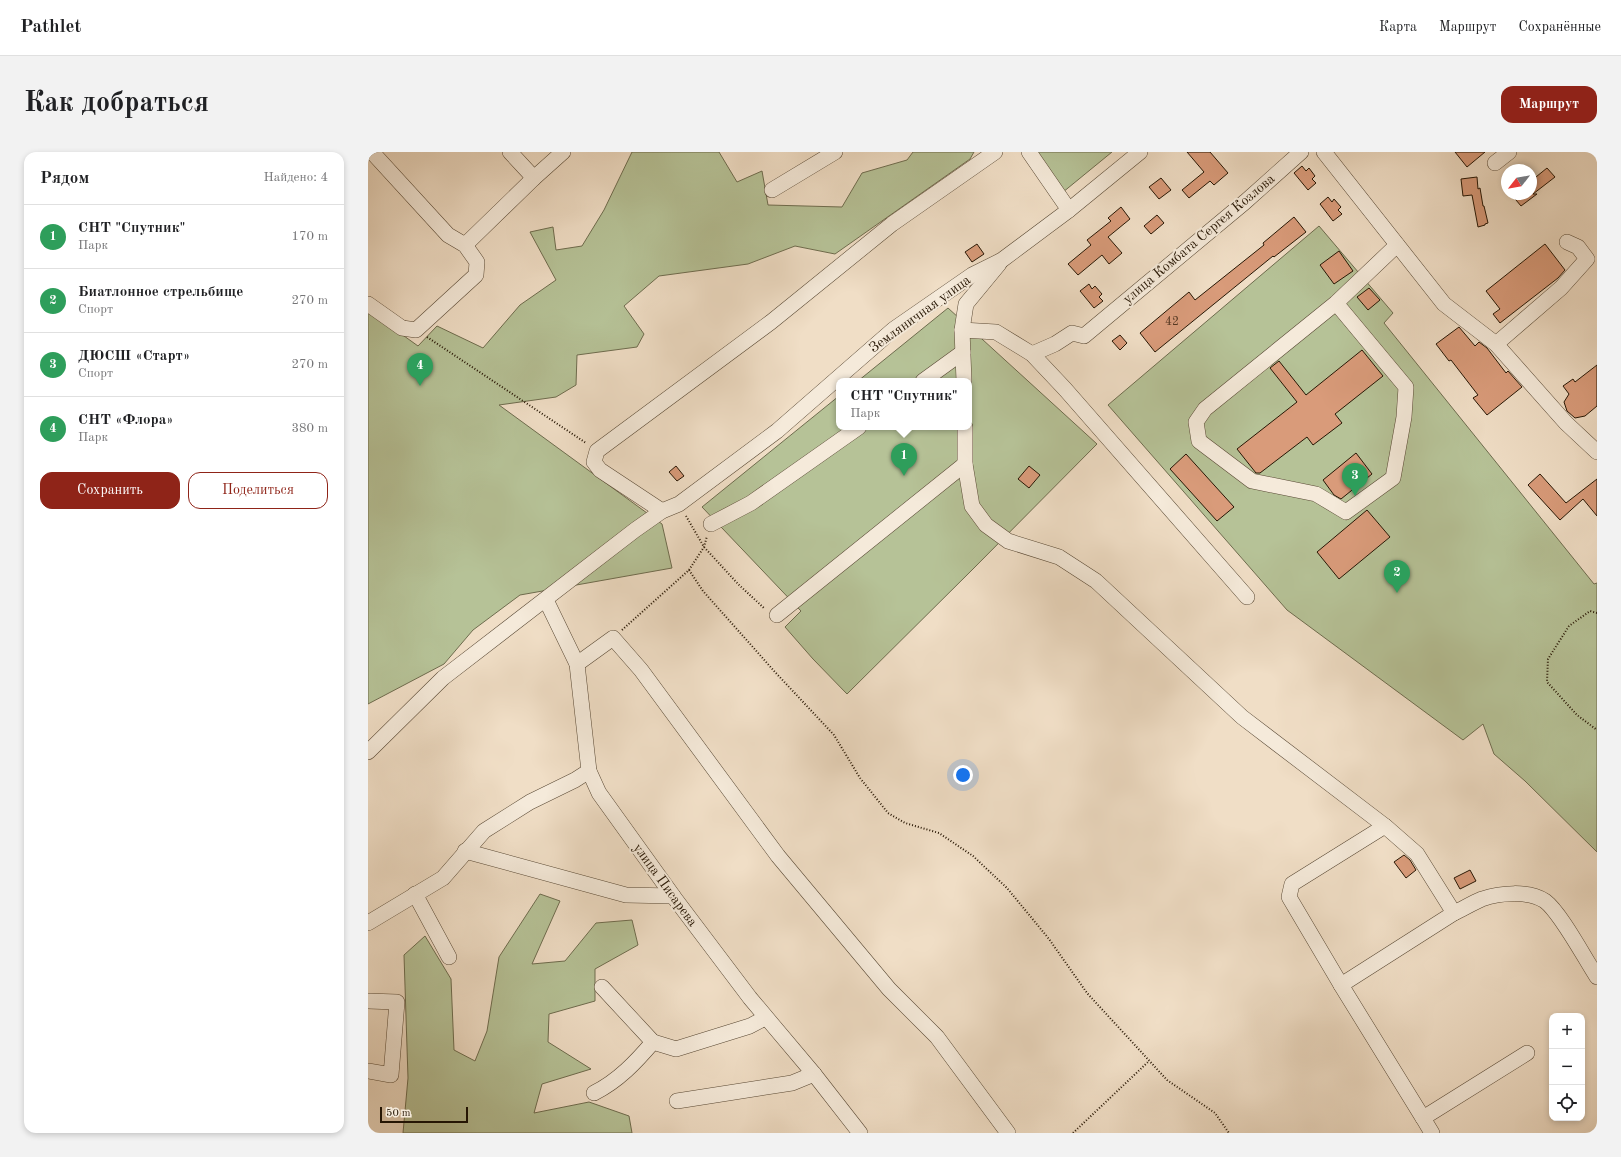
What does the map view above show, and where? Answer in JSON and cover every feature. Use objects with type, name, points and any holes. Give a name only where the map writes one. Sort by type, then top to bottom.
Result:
[{"type":"street","points":[[368,304],[402,328],[416,330],[476,275],[477,262],[465,245],[448,236],[372,152]]},
{"type":"street","points":[[510,152],[534,178]]},
{"type":"street","points":[[465,245],[563,152]]},
{"type":"street","points":[[772,190],[835,152]]},
{"type":"street","points":[[662,511],[600,470],[594,462],[597,451],[771,322],[892,224],[995,152]]},
{"type":"street","points":[[1029,152],[1070,210]]},
{"type":"street","name":"Земляничная улица","points":[[838,378],[894,329],[972,275],[1002,260],[1070,210],[1140,152]]},
{"type":"street","name":"улица Комбата Сергея Козлова","points":[[1032,354],[1055,344],[1072,333],[1084,336],[1096,324],[1244,202],[1301,152]]},
{"type":"street","points":[[1324,152],[1444,304],[1496,344],[1566,423],[1597,452]]},
{"type":"street","points":[[1495,163],[1509,152]]},
{"type":"street","points":[[1496,344],[1561,288],[1587,259],[1578,247],[1567,242]]},
{"type":"street","points":[[1336,303],[1406,387],[1404,417],[1393,478],[1346,512],[1316,494],[1252,481],[1199,441],[1196,422],[1205,409],[1336,303],[1397,245]]},
{"type":"street","points":[[964,378],[962,330],[966,304],[1002,260]]},
{"type":"street","points":[[962,330],[996,332],[1032,354],[1065,389],[1247,596]]},
{"type":"street","points":[[927,378],[963,352]]},
{"type":"street","name":"Земляничная улица","points":[[368,752],[443,678],[635,530],[662,511],[679,504],[777,431],[836,380]]},
{"type":"street","points":[[711,524],[751,504],[854,430]]},
{"type":"street","points":[[965,430],[965,464],[972,506],[986,525],[1008,541],[1058,557],[1096,581],[1242,717],[1385,826],[1417,854],[1454,913]]},
{"type":"street","points":[[777,615],[965,464]]},
{"type":"street","name":"улица Писарева","points":[[546,600],[577,664],[589,771],[599,793],[673,896],[765,1018],[814,1074],[860,1133]]},
{"type":"street","points":[[577,664],[613,638],[641,670],[778,856],[889,988],[937,1037],[1008,1133]]},
{"type":"street","points":[[368,923],[443,878],[484,831],[530,802],[575,780],[589,771]]},
{"type":"street","points":[[1385,826],[1292,884],[1289,898],[1432,1133]]},
{"type":"street","points":[[465,851],[626,895],[673,896]]},
{"type":"street","points":[[415,894],[449,957]]},
{"type":"street","points":[[1341,985],[1454,913],[1482,899],[1507,894],[1532,895],[1545,902],[1559,918],[1597,977]]},
{"type":"street","points":[[602,987],[653,1042],[676,1049],[750,1026],[765,1018]]},
{"type":"street","points":[[368,1001],[397,1002],[391,1075],[368,1071]]},
{"type":"street","points":[[594,1093],[608,1086],[636,1061],[653,1042]]},
{"type":"street","points":[[1423,1118],[1527,1053]]},
{"type":"street","points":[[677,1101],[792,1083],[814,1074]]},
{"type":"path","points":[[416,330],[597,451]]},
{"type":"path","points":[[679,504],[704,547],[738,584],[772,616],[777,615]]},
{"type":"path","points":[[613,638],[689,570],[704,547],[711,524]]},
{"type":"path","points":[[689,570],[703,591],[775,672],[834,735],[860,778],[888,813],[905,823],[939,833],[973,856],[1007,888],[1049,939],[1087,993],[1149,1061],[1167,1080],[1215,1113],[1229,1133]]},
{"type":"path","points":[[1597,613],[1590,611],[1569,626],[1548,658],[1547,682],[1577,715],[1597,730]]},
{"type":"path","points":[[1073,1133],[1149,1061]]},
{"type":"green space","points":[[632,152],[719,152],[737,182],[762,171],[768,205],[842,207],[862,173],[907,160],[913,152],[974,152],[970,159],[835,254],[795,246],[748,264],[659,276],[624,306],[644,334],[637,347],[577,355],[576,385],[556,397],[499,405],[662,524],[672,568],[520,595],[473,630],[444,664],[368,704],[368,310],[418,346],[437,326],[483,348],[520,305],[556,280],[530,232],[553,227],[556,250],[582,246],[604,210]]},
{"type":"green space","points":[[1028,152],[1112,152],[1057,197]]},
{"type":"green space","points":[[1319,226],[1393,313],[1384,323],[1594,584],[1597,583],[1597,852],[1525,781],[1494,754],[1483,724],[1463,740],[1287,610],[1108,405]]},
{"type":"green space","points":[[948,308],[1097,444],[847,694],[785,627],[801,611],[702,507],[836,398],[836,430],[972,430],[972,378],[862,378]]},
{"type":"green space","points":[[540,894],[560,901],[532,964],[565,961],[596,923],[632,920],[638,945],[595,969],[595,1001],[549,1014],[548,1042],[591,1069],[542,1084],[534,1113],[589,1102],[629,1116],[632,1133],[403,1133],[408,1078],[404,955],[425,936],[451,979],[454,1050],[475,1061],[487,1031],[499,957]]},
{"type":"building","points":[[1187,152],[1210,152],[1228,173],[1214,185],[1210,181],[1189,198],[1182,190],[1204,172]]},
{"type":"building","points":[[1455,152],[1485,152],[1467,167]]},
{"type":"building","points":[[1302,166],[1306,171],[1309,168],[1315,176],[1312,179],[1316,183],[1308,190],[1294,173]]},
{"type":"building","points":[[1547,168],[1555,177],[1537,191],[1537,176]]},
{"type":"building","points":[[1477,177],[1478,189],[1480,188],[1488,223],[1478,227],[1472,195],[1463,196],[1461,179]]},
{"type":"building","points":[[1161,178],[1171,190],[1159,199],[1149,187]]},
{"type":"building","points":[[1328,197],[1332,202],[1334,199],[1341,207],[1338,210],[1342,214],[1333,221],[1320,204]]},
{"type":"building","points":[[1516,200],[1529,200],[1521,206]]},
{"type":"building","points":[[1121,207],[1130,219],[1108,237],[1122,253],[1109,264],[1102,255],[1078,275],[1068,264],[1091,245],[1087,240],[1111,221],[1108,218]]},
{"type":"building","points":[[1157,215],[1164,223],[1151,234],[1144,226]]},
{"type":"building","points":[[1294,217],[1306,232],[1274,257],[1273,256],[1155,352],[1140,333],[1189,292],[1195,300],[1264,245],[1263,243]]},
{"type":"building","points":[[977,244],[984,254],[972,262],[965,252]]},
{"type":"building","points":[[1545,244],[1565,270],[1558,278],[1500,323],[1493,314],[1500,309],[1486,291]]},
{"type":"building","points":[[1339,251],[1353,271],[1334,284],[1320,265]]},
{"type":"building","points":[[1089,284],[1092,289],[1095,286],[1102,294],[1099,297],[1103,301],[1094,308],[1080,291]]},
{"type":"building","points":[[1369,288],[1380,300],[1368,310],[1357,297]]},
{"type":"building","points":[[1459,327],[1475,346],[1479,342],[1487,348],[1506,373],[1508,371],[1522,387],[1487,415],[1473,398],[1478,395],[1451,360],[1449,361],[1436,344]]},
{"type":"building","points":[[1120,335],[1127,343],[1120,350],[1112,341]]},
{"type":"building","points":[[1362,350],[1383,376],[1335,414],[1342,423],[1313,445],[1307,437],[1260,473],[1256,473],[1237,449],[1297,402],[1270,368],[1279,361],[1306,395]]},
{"type":"building","points":[[1597,365],[1597,406],[1585,416],[1575,418],[1567,411],[1564,402],[1569,394],[1563,386],[1573,379],[1575,382]]},
{"type":"building","points":[[1356,453],[1372,474],[1341,499],[1334,495],[1323,480]]},
{"type":"building","points":[[1186,454],[1234,507],[1217,521],[1170,469]]},
{"type":"building","points":[[676,466],[684,476],[677,481],[669,472]]},
{"type":"building","points":[[1029,466],[1040,475],[1029,488],[1018,479]]},
{"type":"building","points":[[1540,474],[1566,503],[1597,479],[1597,516],[1583,499],[1560,520],[1528,485]]},
{"type":"building","points":[[1367,510],[1390,537],[1339,579],[1317,552]]},
{"type":"building","points":[[1404,855],[1410,860],[1416,870],[1406,878],[1394,862]]},
{"type":"building","points":[[1470,870],[1476,881],[1460,889],[1454,878]]},
{"type":"place","name":"СНТ «Флора»","points":[[420,386]]},
{"type":"place","name":"СНТ \"Спутник\"","points":[[904,476]]},
{"type":"place","name":"ДЮСШ «Старт»","points":[[1355,496]]},
{"type":"place","name":"Биатлонное стрельбище","points":[[1397,593]]}]
